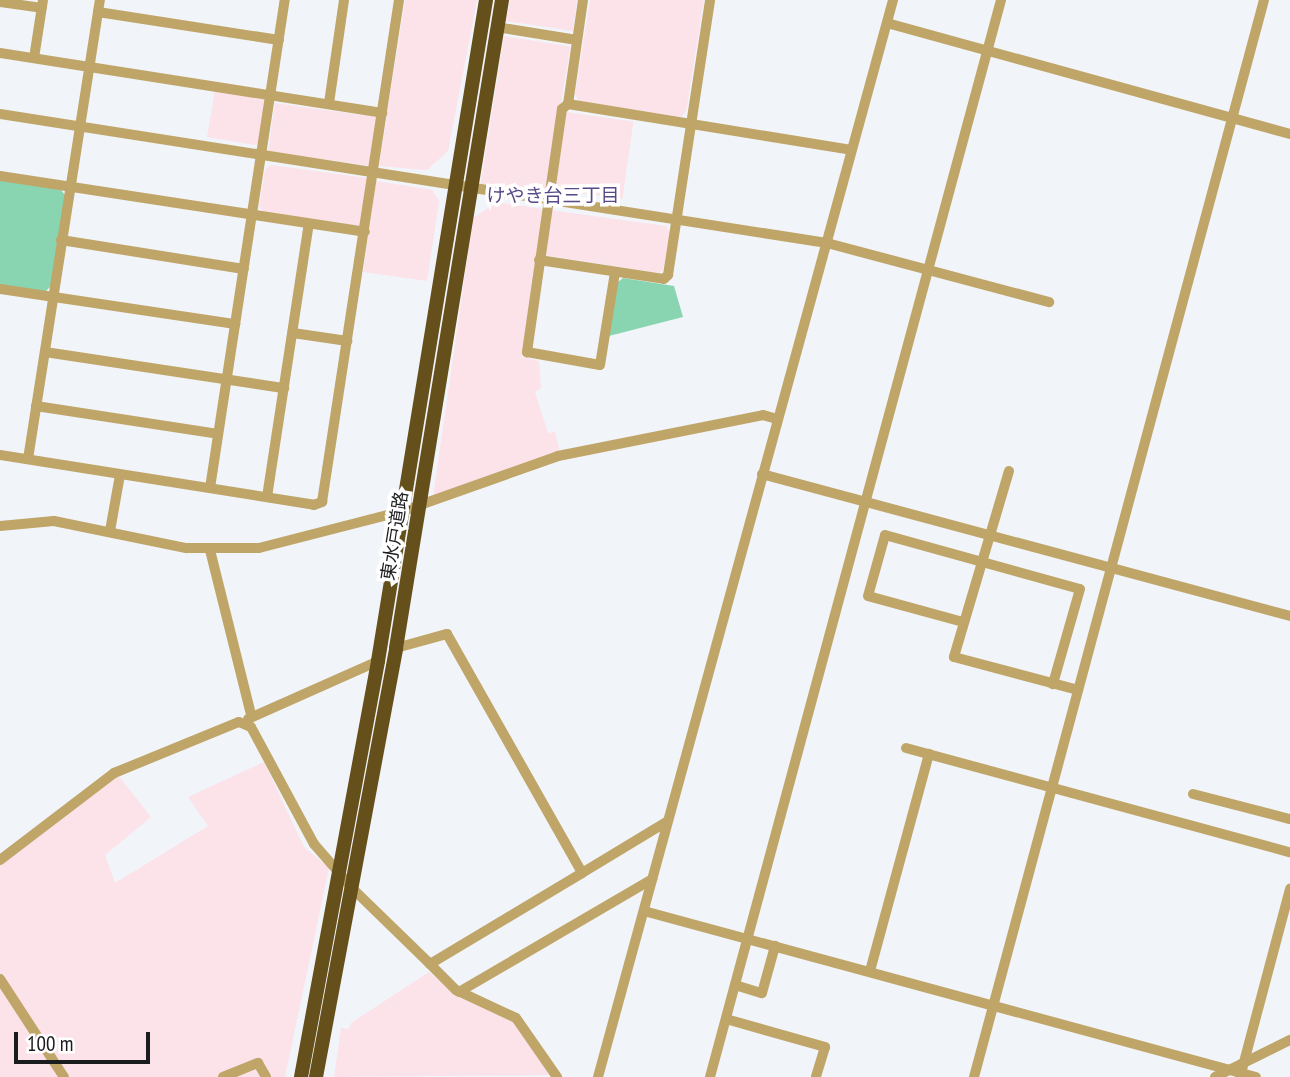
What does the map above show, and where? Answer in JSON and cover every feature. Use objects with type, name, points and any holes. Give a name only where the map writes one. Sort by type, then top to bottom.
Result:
[{"type":"highway","name":"東水戸道路","points":[[316,1077],[354,890],[420,505],[486,0]]},
{"type":"highway","name":"東水戸道路","points":[[301,1077],[341,873],[461,187],[502,0]]},
{"type":"street","points":[[28,459],[78,126],[100,0]]},
{"type":"street","points":[[210,488],[285,0]]},
{"type":"street","points":[[328,103],[344,0]]},
{"type":"street","points":[[0,455],[267,497],[322,502],[399,0]]},
{"type":"street","points":[[583,0],[568,104],[562,109],[527,352],[600,365],[615,272]]},
{"type":"street","points":[[539,260],[663,279],[676,220],[710,0]]},
{"type":"street","points":[[598,1077],[893,0]]},
{"type":"street","points":[[710,1077],[1001,0]]},
{"type":"street","points":[[974,1077],[1264,0]]},
{"type":"street","points":[[0,2],[42,4],[34,58]]},
{"type":"street","points":[[98,12],[279,40]]},
{"type":"street","points":[[887,23],[1290,134]]},
{"type":"street","points":[[496,27],[577,40]]},
{"type":"street","points":[[0,53],[382,113]]},
{"type":"street","points":[[568,104],[851,150]]},
{"type":"street","points":[[0,114],[827,243],[1049,302]]},
{"type":"street","points":[[0,176],[365,232]]},
{"type":"street","points":[[267,497],[309,224]]},
{"type":"street","points":[[61,240],[244,269]]},
{"type":"street","points":[[0,289],[235,324]]},
{"type":"street","points":[[293,333],[347,341]]},
{"type":"street","points":[[45,352],[284,388]]},
{"type":"street","points":[[36,406],[218,434]]},
{"type":"street","points":[[0,526],[45,520],[210,550],[259,548],[403,511],[558,456],[763,415],[777,419]]},
{"type":"street","points":[[1009,471],[954,657],[1077,690]]},
{"type":"street","points":[[762,474],[866,501],[988,538],[1290,616]]},
{"type":"street","points":[[110,531],[120,475]]},
{"type":"street","points":[[963,622],[868,596],[885,535],[1080,589],[1053,684]]},
{"type":"street","points":[[210,550],[249,721],[314,844],[354,890],[459,992],[516,1018],[557,1077]]},
{"type":"street","points":[[396,648],[447,634],[582,873]]},
{"type":"street","points":[[0,860],[114,773],[249,721],[379,661]]},
{"type":"street","points":[[906,748],[1290,852]]},
{"type":"street","points":[[870,971],[929,754]]},
{"type":"street","points":[[1193,794],[1290,819]]},
{"type":"street","points":[[430,964],[668,821]]},
{"type":"street","points":[[459,992],[652,879]]},
{"type":"street","points":[[1238,1071],[1290,889]]},
{"type":"street","points":[[644,911],[1256,1077]]},
{"type":"street","points":[[735,985],[762,993],[775,946]]},
{"type":"street","points":[[0,979],[64,1077]]},
{"type":"street","points":[[726,1019],[825,1047],[816,1077]]},
{"type":"street","points":[[1215,1077],[1238,1071],[1290,1040]]},
{"type":"street","points":[[223,1077],[258,1063],[266,1077]]},
{"type":"shaded area","points":[[405,0],[477,0],[448,151],[427,170],[379,166]]},
{"type":"shaded area","points":[[510,0],[577,0],[573,31],[506,21]]},
{"type":"shaded area","points":[[590,0],[704,0],[686,112],[681,117],[579,101],[575,94]]},
{"type":"shaded area","points":[[504,36],[570,46],[547,196],[480,185]]},
{"type":"shaded area","points":[[215,90],[264,99],[261,140],[255,145],[207,137]]},
{"type":"shaded area","points":[[275,103],[377,117],[370,166],[268,152]]},
{"type":"shaded area","points":[[566,112],[633,121],[622,199],[555,189]]},
{"type":"shaded area","points":[[271,165],[367,178],[361,226],[264,212],[259,207],[265,170]]},
{"type":"shaded area","points":[[376,181],[432,190],[439,201],[427,281],[363,272]]},
{"type":"shaded area","points":[[497,202],[543,209],[522,357],[539,361],[541,388],[535,392],[548,433],[555,432],[560,452],[433,497],[473,218]]},
{"type":"shaded area","points":[[550,210],[666,226],[670,233],[663,269],[659,273],[544,255]]},
{"type":"shaded area","points":[[264,762],[304,847],[329,868],[285,1077],[0,1077],[0,865],[118,775],[151,817],[105,855],[115,883],[208,826],[188,797]]},
{"type":"shaded area","points":[[429,972],[461,998],[502,1013],[519,1026],[549,1075],[334,1077],[341,1028],[349,1029],[351,1023]]},
{"type":"green space","points":[[0,180],[61,190],[65,195],[51,286],[45,292],[0,285]]},
{"type":"green space","points":[[623,278],[674,286],[683,317],[609,336],[618,282]]},
{"type":"district","name":"けやき台三丁目","points":[[553,196]]}]
